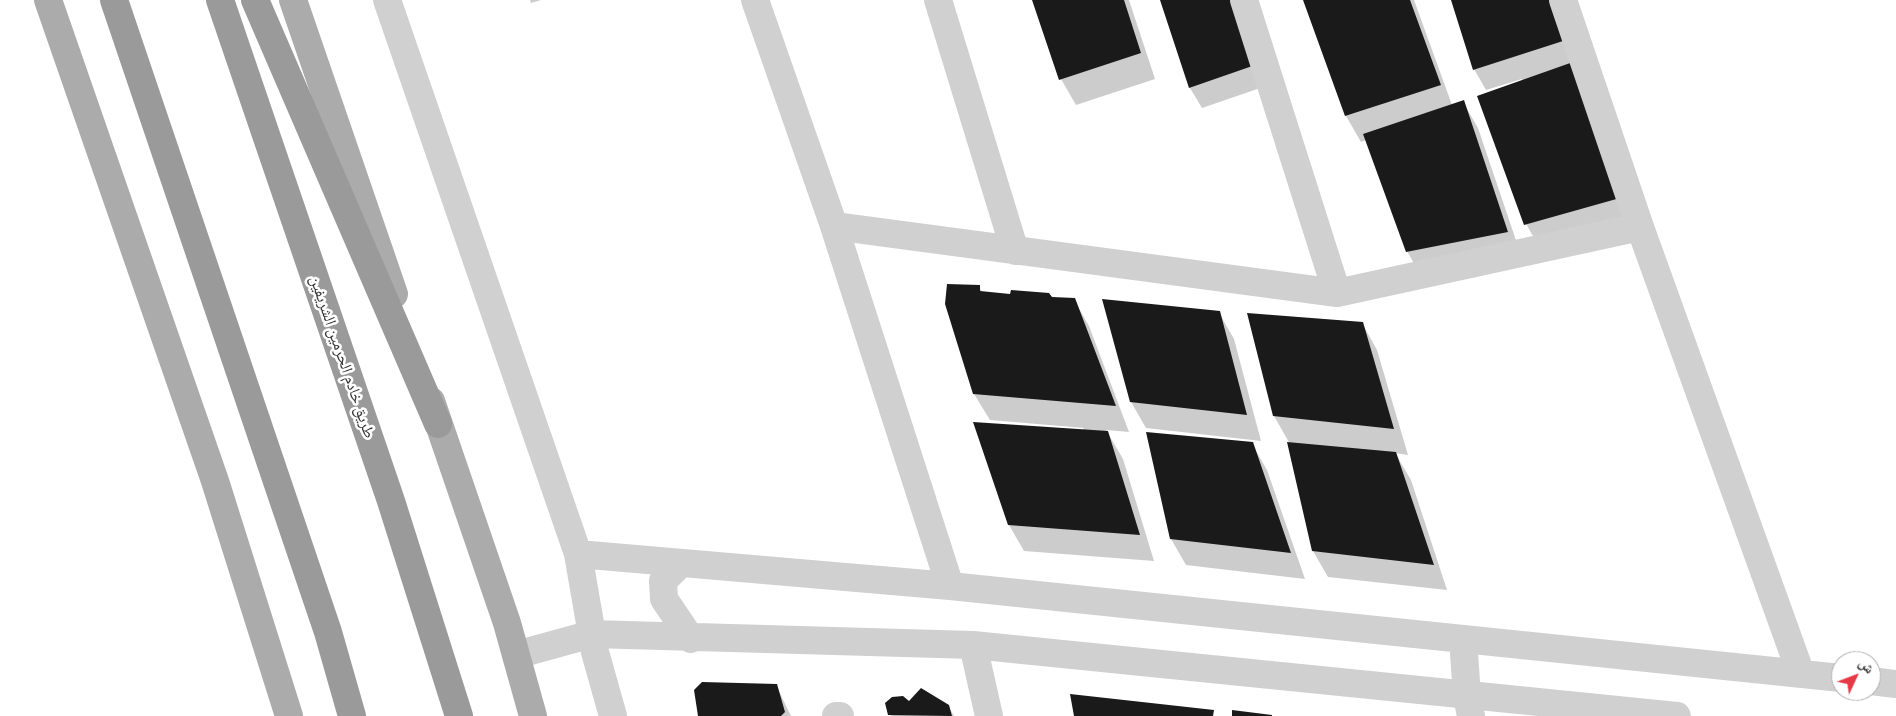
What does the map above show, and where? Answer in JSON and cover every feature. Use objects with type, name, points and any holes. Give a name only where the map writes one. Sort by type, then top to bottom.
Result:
[{"type":"highway","points":[[114,0],[325,622],[352,716]]},
{"type":"highway","name":"طريق خادم الحرمين الشريفين","points":[[220,0],[391,501],[459,716]]},
{"type":"highway","points":[[255,0],[438,424]]},
{"type":"main road","points":[[48,0],[215,481],[289,716]]},
{"type":"main road","points":[[293,0],[516,655],[533,716]]},
{"type":"street","points":[[387,0],[578,554],[592,634],[613,716]]},
{"type":"street","points":[[755,0],[834,226],[950,586]]},
{"type":"street","points":[[938,0],[1015,251]]},
{"type":"street","points":[[1244,0],[1337,293]]},
{"type":"street","points":[[1563,0],[1640,228],[1801,674]]},
{"type":"street","points":[[834,226],[1337,293],[1640,228]]},
{"type":"street","points":[[578,554],[950,586],[1831,677]]},
{"type":"street","points":[[681,563],[663,581],[664,599],[691,639]]},
{"type":"street","points":[[516,655],[592,634],[691,639],[973,645],[1469,706],[1677,716]]},
{"type":"street","points":[[1463,639],[1469,706]]},
{"type":"street","points":[[973,645],[990,716]]},
{"type":"street","points":[[1881,682],[1896,684]]},
{"type":"building","points":[[1032,0],[1124,0],[1141,53],[1059,80]]},
{"type":"building","points":[[1160,0],[1241,0],[1261,63],[1189,88]]},
{"type":"building","points":[[1303,0],[1410,0],[1441,85],[1345,116]]},
{"type":"building","points":[[1451,0],[1550,0],[1563,41],[1473,70]]},
{"type":"building","points":[[1573,62],[1620,198],[1524,225],[1477,96]]},
{"type":"building","points":[[1464,100],[1508,232],[1406,252],[1363,134]]},
{"type":"building","points":[[947,284],[980,285],[980,291],[1010,294],[1011,290],[1049,293],[1052,297],[1075,298],[1116,406],[973,394],[945,304]]},
{"type":"building","points":[[1102,299],[1220,311],[1247,415],[1130,402]]},
{"type":"building","points":[[1247,313],[1363,322],[1394,429],[1273,416]]},
{"type":"building","points":[[973,422],[1108,431],[1140,535],[1008,525]]},
{"type":"building","points":[[1146,432],[1253,442],[1291,553],[1170,539]]},
{"type":"building","points":[[1287,442],[1396,452],[1434,565],[1312,551]]},
{"type":"building","points":[[702,682],[777,684],[785,712],[781,716],[698,716],[694,690]]},
{"type":"building","points":[[921,688],[949,705],[952,716],[888,715],[885,703],[892,697],[903,696],[909,701]]},
{"type":"building","points":[[1070,694],[1214,710],[1213,716],[1074,716]]},
{"type":"building","points":[[1232,710],[1272,715],[1272,716],[1232,716]]}]
